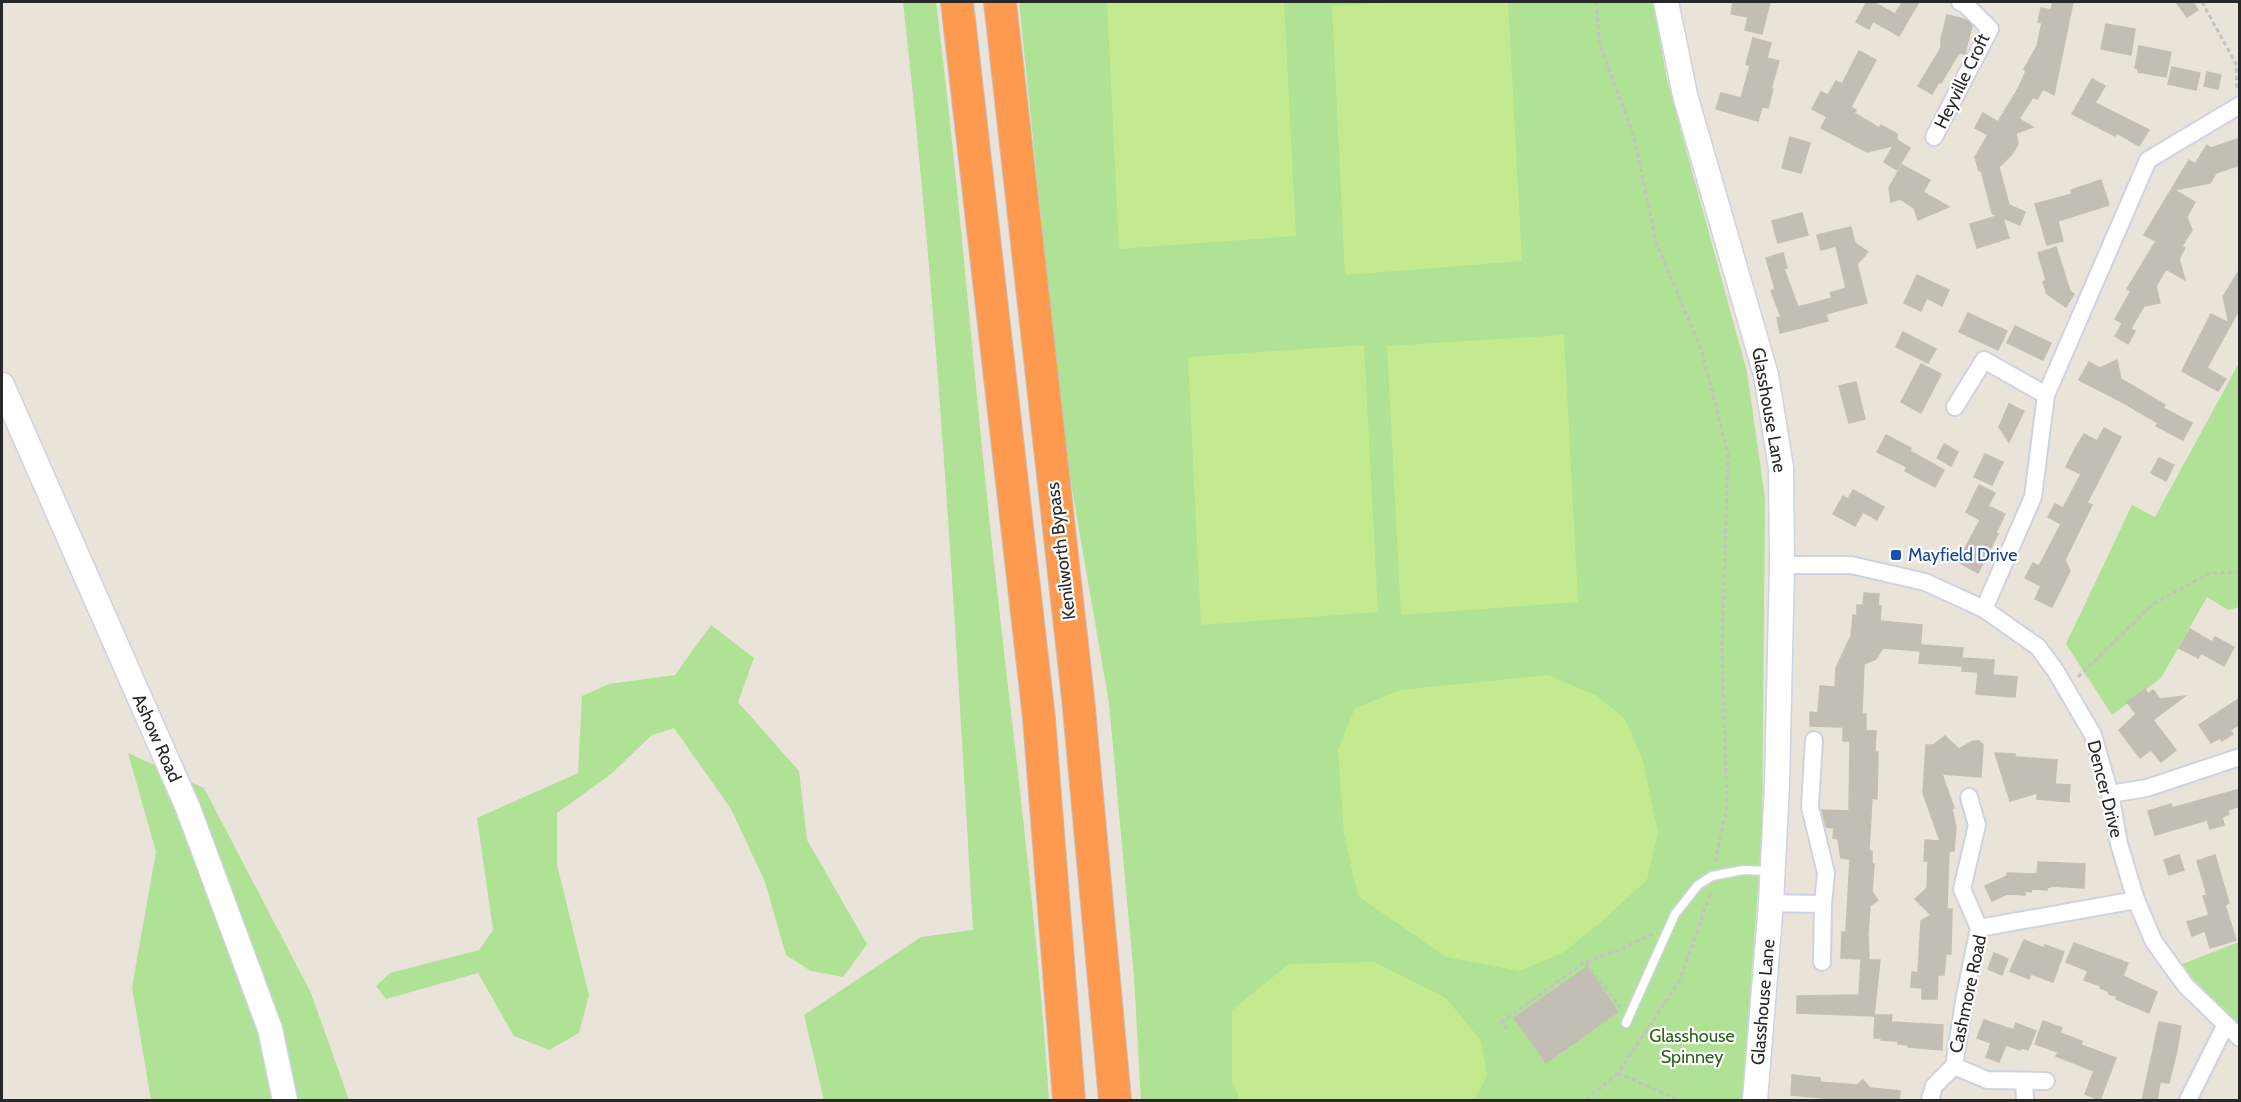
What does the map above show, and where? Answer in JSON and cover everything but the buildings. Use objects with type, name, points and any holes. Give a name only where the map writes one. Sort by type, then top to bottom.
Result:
[{"type":"highway","points":[[957,2],[1039,718],[1069,1101]]},
{"type":"highway","name":"Kenilworth Bypass","points":[[1000,2],[1078,698],[1115,1101]]},
{"type":"street","name":"Glasshouse Lane","points":[[1666,2],[1685,95],[1766,375],[1781,468],[1782,565],[1772,903],[1755,1101]]},
{"type":"street","name":"Heyville Croft","points":[[1934,137],[1990,30],[1965,4],[1960,2]]},
{"type":"street","points":[[1984,609],[2033,497],[2046,395],[2148,160],[2240,105]]},
{"type":"street","points":[[1955,407],[1984,360],[2046,395]]},
{"type":"street","name":"Ashow Road","points":[[2,385],[188,808],[270,1029],[285,1101]]},
{"type":"street","name":"Dencer Drive","points":[[1782,565],[1851,565],[1925,582],[1984,609],[2038,647],[2066,688],[2093,735],[2110,794],[2119,844],[2136,900],[2154,942],[2186,986],[2240,1038]]},
{"type":"street","points":[[1814,740],[1810,807],[1826,873],[1822,962]]},
{"type":"street","points":[[2110,794],[2147,788],[2240,757]]},
{"type":"street","points":[[1969,797],[1977,825],[1962,889],[1979,928]]},
{"type":"street","name":"Cashmore Road","points":[[1930,1101],[1934,1086],[1954,1066],[1979,928],[2136,900]]},
{"type":"street","points":[[1772,903],[1823,904]]},
{"type":"street","points":[[2188,1101],[2225,1026]]},
{"type":"street","points":[[1954,1066],[1987,1080],[2046,1081]]},
{"type":"street","points":[[2024,1081],[2025,1101]]},
{"type":"lane","points":[[1627,1021],[1675,915],[1698,885],[1712,876],[1743,870],[1773,871]]},
{"type":"path","points":[[1586,1101],[1618,1073],[1680,980],[1711,897],[1712,876],[1727,807],[1722,649],[1728,454],[1702,352],[1656,242],[1634,137],[1600,45],[1596,2]]},
{"type":"path","points":[[2202,2],[2236,64],[2236,87],[2240,98]]},
{"type":"path","points":[[2066,688],[2153,604],[2210,573],[2240,572]]},
{"type":"path","points":[[1507,1029],[1502,1022],[1583,963],[1671,926]]},
{"type":"path","points":[[1586,963],[1627,1021]]},
{"type":"path","points":[[1618,1073],[1678,1101]]},
{"type":"green space","points":[[903,2],[936,2],[1031,895],[1049,1100],[824,1100],[804,1015],[921,937],[973,930],[936,350]]},
{"type":"green space","name":"Glasshouse Spinney","points":[[1019,2],[1653,2],[1667,80],[1747,372],[1765,498],[1762,834],[1742,1100],[1141,1100],[1134,977],[1109,703],[1064,443]]},
{"type":"green space","points":[[1107,2],[1284,2],[1296,236],[1119,249]]},
{"type":"green space","points":[[1402,2],[1508,2],[1522,261],[1345,275],[1332,6]]},
{"type":"green space","points":[[1564,335],[1578,602],[1401,615],[1387,346]]},
{"type":"green space","points":[[1364,345],[1378,612],[1201,625],[1188,357]]},
{"type":"green space","points":[[2239,363],[2239,607],[2228,610],[2207,597],[2161,678],[2112,715],[2066,644],[2132,505],[2155,517]]},
{"type":"green space","points":[[711,625],[754,658],[738,702],[799,771],[807,840],[867,944],[843,977],[811,971],[786,955],[765,882],[731,809],[674,728],[652,735],[611,774],[557,813],[557,865],[589,995],[579,1033],[549,1050],[514,1036],[478,973],[386,999],[376,986],[390,973],[479,950],[493,930],[477,818],[578,773],[582,696],[609,684],[675,675]]},
{"type":"green space","points":[[1548,675],[1597,696],[1625,719],[1643,761],[1658,833],[1647,880],[1564,952],[1520,971],[1446,957],[1358,896],[1344,834],[1338,750],[1355,708],[1400,690]]},
{"type":"green space","points":[[128,753],[204,788],[311,993],[349,1100],[151,1100],[132,987],[156,852]]},
{"type":"green space","points":[[2239,942],[2239,1038],[2172,968]]},
{"type":"green space","points":[[1374,962],[1446,998],[1481,1041],[1487,1076],[1474,1100],[1240,1100],[1232,1080],[1232,1010],[1289,964]]},
{"type":"place","name":"Mayfield Drive","points":[[1896,555]]}]
